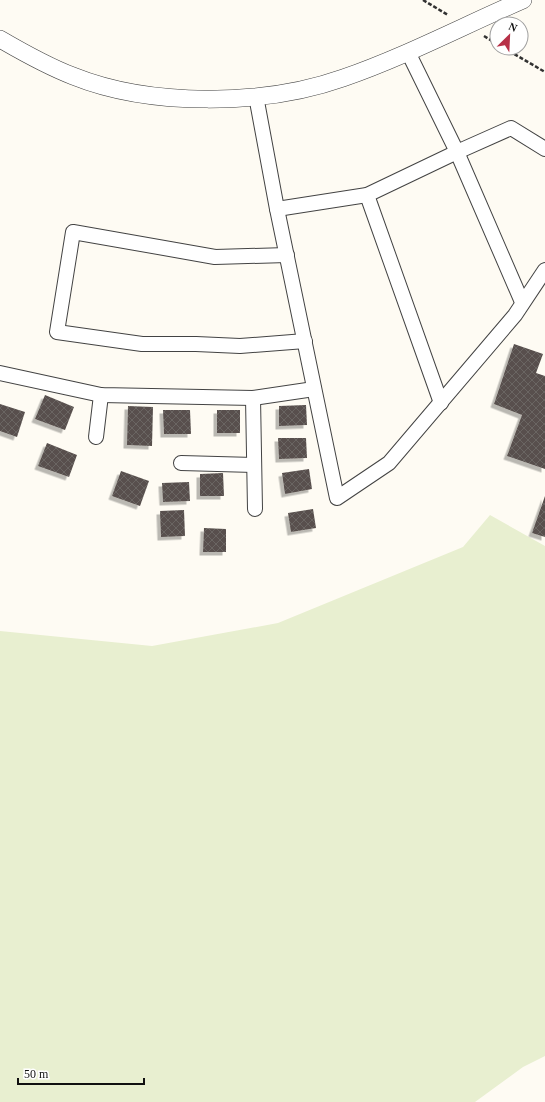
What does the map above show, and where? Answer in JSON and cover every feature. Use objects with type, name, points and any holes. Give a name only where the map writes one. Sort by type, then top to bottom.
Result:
[{"type":"street","points":[[0,39],[32,58],[73,76],[113,88],[192,100],[256,96],[304,88],[342,79],[408,52],[523,0]]},
{"type":"street","points":[[408,52],[457,152],[522,302]]},
{"type":"street","points":[[256,96],[286,255],[337,498],[389,463],[515,315],[522,302],[545,270]]},
{"type":"street","points":[[277,209],[367,195],[510,128],[545,149]]},
{"type":"street","points":[[367,195],[441,403]]},
{"type":"street","points":[[286,255],[215,257],[73,232],[57,332],[142,344],[240,346],[305,341]]},
{"type":"street","points":[[0,373],[101,394],[253,398],[314,389]]},
{"type":"street","points":[[96,437],[101,394]]},
{"type":"street","points":[[253,398],[255,509]]},
{"type":"street","points":[[181,463],[254,465]]},
{"type":"path","points":[[518,56],[545,72]]},
{"type":"green space","points":[[490,515],[545,546],[545,1056],[523,1067],[475,1102],[0,1102],[0,631],[152,646],[278,623],[463,547]]},
{"type":"building","points":[[514,344],[543,354],[536,373],[545,376],[545,469],[507,456],[522,415],[494,404]]},
{"type":"building","points":[[45,395],[74,407],[65,430],[35,419]]},
{"type":"building","points":[[0,404],[25,412],[17,437],[0,431]]},
{"type":"building","points":[[306,405],[307,425],[279,426],[279,406]]},
{"type":"building","points":[[128,406],[153,407],[152,446],[127,445]]},
{"type":"building","points":[[163,410],[190,410],[191,434],[164,434]]},
{"type":"building","points":[[217,410],[240,410],[240,433],[217,433]]},
{"type":"building","points":[[278,438],[306,438],[307,458],[279,459]]},
{"type":"building","points":[[47,443],[77,455],[69,477],[38,466]]},
{"type":"building","points":[[309,469],[312,489],[285,494],[282,473]]},
{"type":"building","points":[[121,471],[149,481],[140,506],[112,496]]},
{"type":"building","points":[[223,473],[224,496],[200,496],[200,474]]},
{"type":"building","points":[[189,482],[190,501],[163,502],[162,483]]},
{"type":"building","points":[[545,496],[545,537],[532,533]]},
{"type":"building","points":[[313,509],[316,528],[291,532],[288,513]]},
{"type":"building","points":[[184,510],[185,536],[161,537],[160,511]]},
{"type":"building","points":[[204,528],[226,529],[226,552],[203,552]]}]
